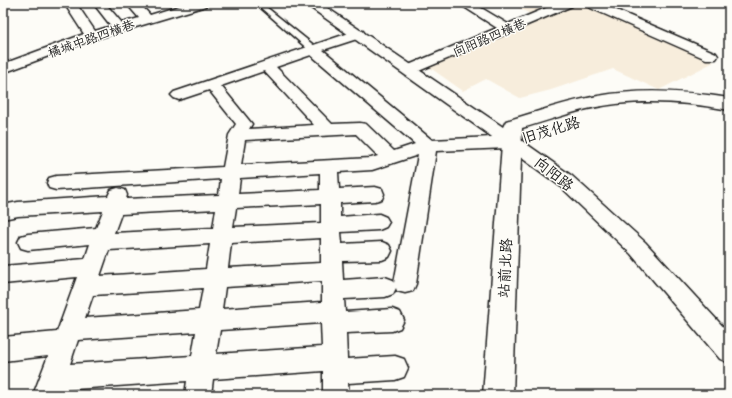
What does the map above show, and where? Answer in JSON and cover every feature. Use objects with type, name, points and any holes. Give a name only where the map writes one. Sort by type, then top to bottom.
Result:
[{"type":"main road","name":"向阳路","points":[[311,3],[358,34],[512,142]]},
{"type":"main road","name":"旧茂化路","points":[[729,104],[700,99],[656,96],[635,96],[596,101],[512,125],[512,142],[608,112],[684,108],[729,115]]},
{"type":"main road","name":"站前北路","points":[[498,395],[512,142]]},
{"type":"street","points":[[99,3],[119,28]]},
{"type":"street","points":[[132,3],[147,19]]},
{"type":"street","points":[[464,3],[507,29]]},
{"type":"street","name":"向阳路四横巷","points":[[409,70],[568,3]]},
{"type":"street","points":[[590,3],[711,56]]},
{"type":"street","points":[[75,4],[92,36]]},
{"type":"street","name":"橘城中路四横巷","points":[[3,69],[92,36],[147,19],[167,8],[197,4]]},
{"type":"street","points":[[179,95],[358,34]]},
{"type":"street","points":[[313,49],[428,146]]},
{"type":"street","points":[[266,65],[329,131]]},
{"type":"street","points":[[198,395],[237,135],[244,124],[212,84]]},
{"type":"street","points":[[237,135],[329,131],[360,128],[391,158]]},
{"type":"street","points":[[56,183],[372,164],[428,146],[512,142]]},
{"type":"street","name":"向阳路","points":[[512,142],[566,181],[638,248],[729,351]]},
{"type":"street","points":[[3,275],[216,278],[332,290],[395,286],[428,146]]},
{"type":"street","points":[[329,167],[335,375]]},
{"type":"street","points":[[124,179],[49,387],[202,367],[335,375],[395,368]]},
{"type":"street","points":[[3,212],[18,209],[375,194]]},
{"type":"street","points":[[28,242],[222,236],[379,222]]},
{"type":"street","points":[[3,349],[67,337],[209,320],[332,290],[382,251]]},
{"type":"street","points":[[332,290],[392,320]]},
{"type":"lane","points":[[263,7],[313,49]]},
{"type":"shaded area","points":[[510,3],[561,3],[532,15]]},
{"type":"shaded area","points":[[579,3],[714,62],[659,90],[613,69],[551,90],[520,98],[486,79],[463,91],[429,67]]}]
